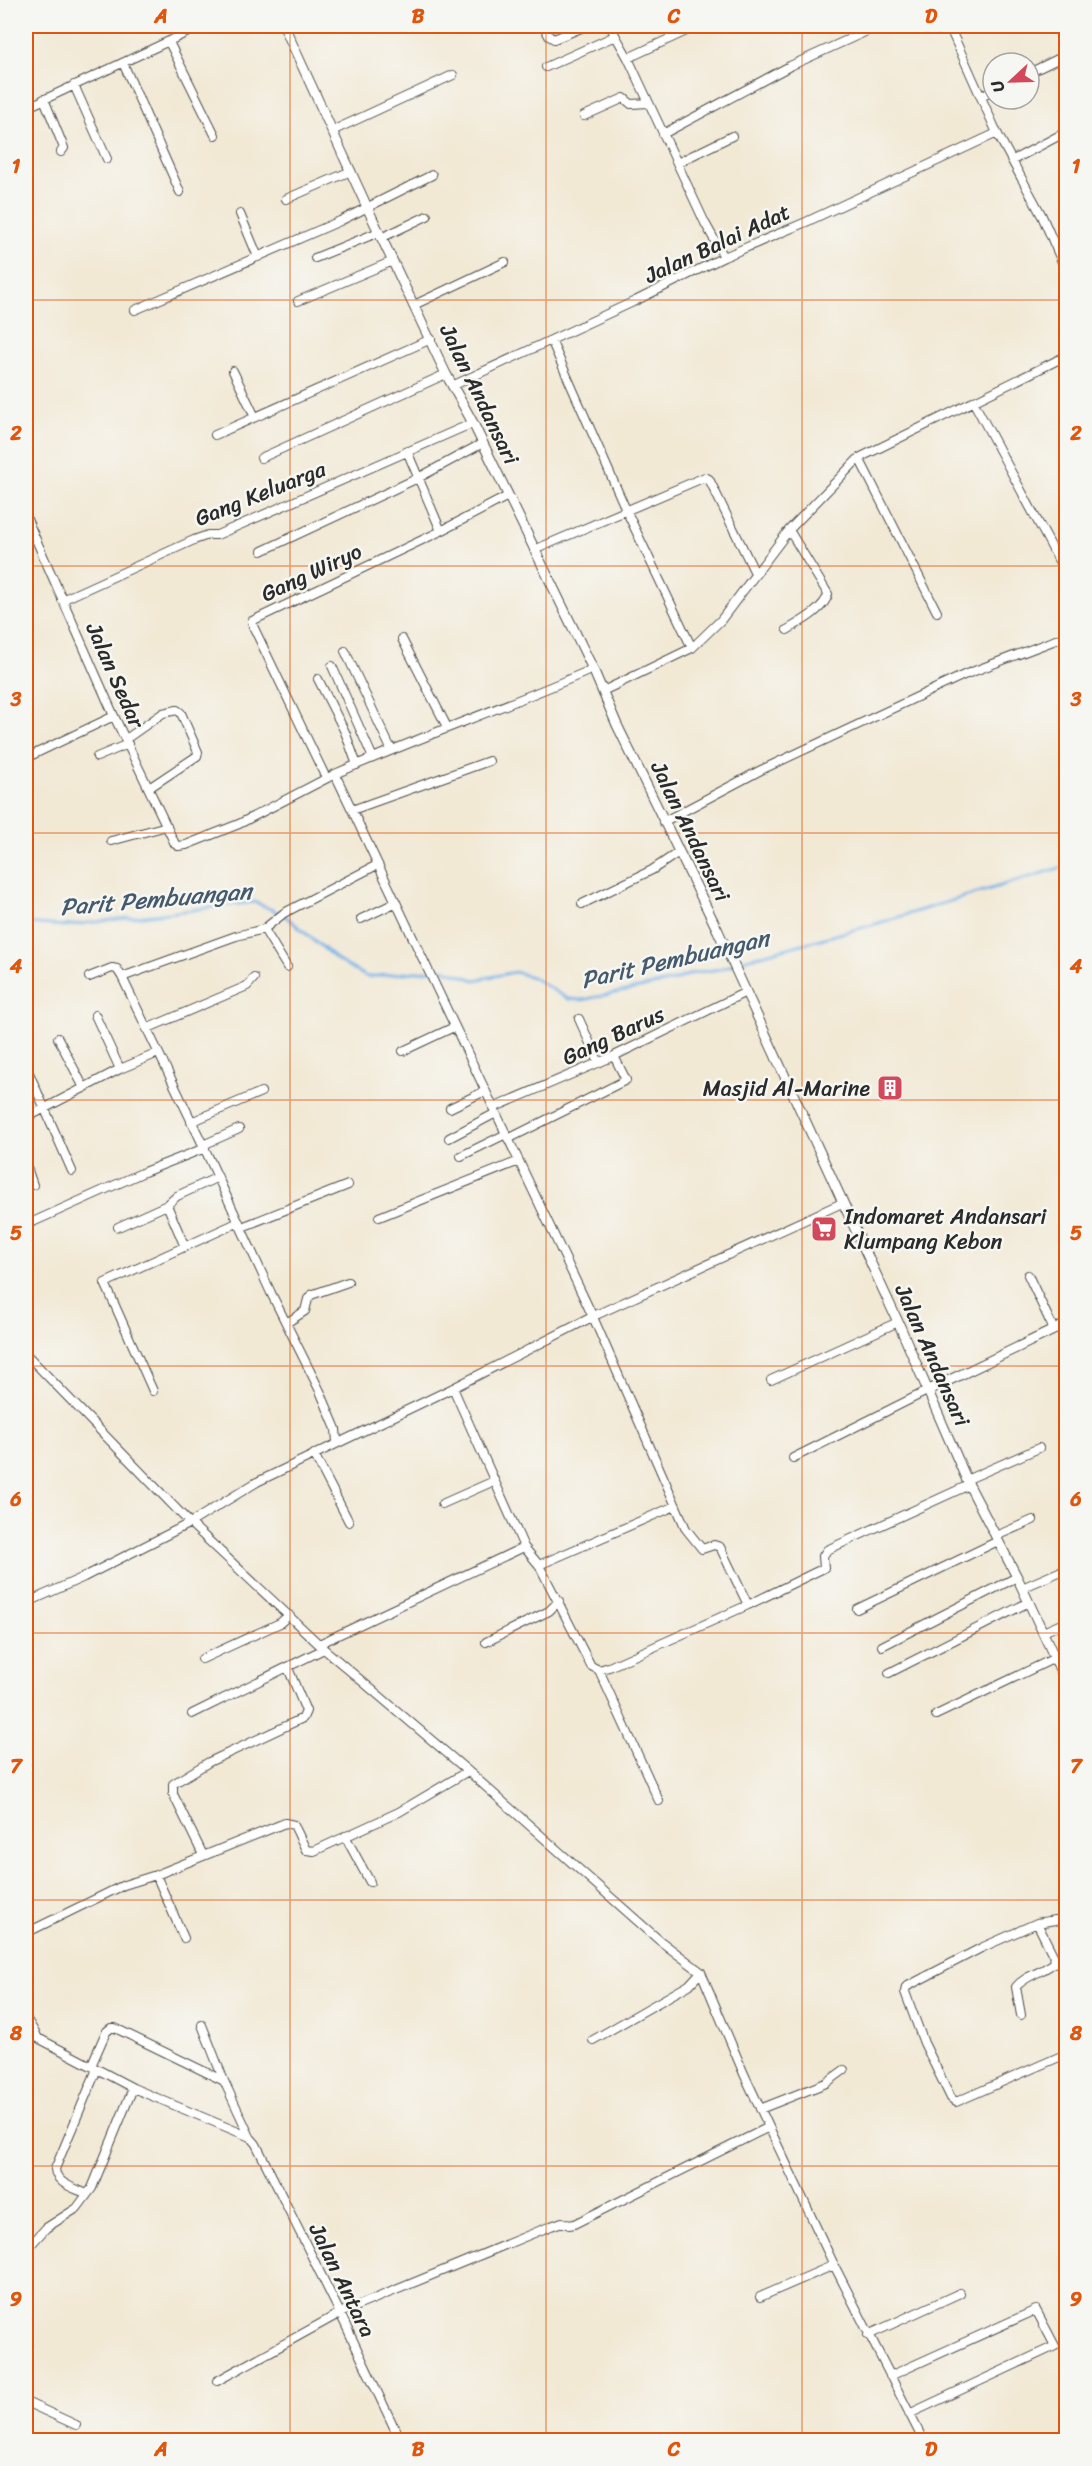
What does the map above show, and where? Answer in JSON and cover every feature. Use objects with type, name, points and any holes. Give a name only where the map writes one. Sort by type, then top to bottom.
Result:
[{"type":"street","points":[[26,108],[201,26]]},
{"type":"street","name":"Jalan Andansari","points":[[284,26],[452,386],[483,443],[593,669],[663,822],[739,977],[929,1390],[968,1482],[1017,1577],[1066,1682]]},
{"type":"street","points":[[544,26],[554,39],[586,26]]},
{"type":"street","points":[[610,26],[628,58],[705,223],[724,257]]},
{"type":"street","points":[[628,58],[697,26]]},
{"type":"street","points":[[663,134],[790,66],[878,26]]},
{"type":"street","points":[[949,26],[981,96]]},
{"type":"street","points":[[546,67],[615,36]]},
{"type":"street","points":[[169,42],[215,135]]},
{"type":"street","points":[[1041,67],[1066,55]]},
{"type":"street","points":[[123,63],[180,192]]},
{"type":"street","points":[[332,130],[453,75]]},
{"type":"street","points":[[74,85],[107,159]]},
{"type":"street","points":[[44,99],[64,148],[61,152]]},
{"type":"street","points":[[584,117],[624,99],[631,104],[648,103]]},
{"type":"street","points":[[987,111],[1066,270]]},
{"type":"street","points":[[1013,160],[1066,132]]},
{"type":"street","name":"Jalan Balai Adat","points":[[452,386],[724,257],[806,222],[997,133]]},
{"type":"street","points":[[677,163],[732,136]]},
{"type":"street","points":[[286,199],[351,171]]},
{"type":"street","points":[[135,310],[340,221],[432,175]]},
{"type":"street","points":[[240,214],[258,257]]},
{"type":"street","points":[[315,258],[427,216]]},
{"type":"street","points":[[298,301],[393,261]]},
{"type":"street","points":[[414,304],[505,262]]},
{"type":"street","points":[[215,435],[431,339]]},
{"type":"street","points":[[551,340],[627,512],[692,648]]},
{"type":"street","points":[[603,691],[692,648],[722,620],[789,530],[859,458],[1066,356]]},
{"type":"street","points":[[233,371],[255,417]]},
{"type":"street","points":[[261,458],[447,374]]},
{"type":"street","points":[[973,401],[1066,574]]},
{"type":"street","name":"Gang Keluarga","points":[[62,600],[194,540],[208,535],[217,535],[473,423]]},
{"type":"street","points":[[262,551],[418,478],[483,443]]},
{"type":"street","points":[[407,451],[441,531]]},
{"type":"street","points":[[859,458],[938,612]]},
{"type":"street","points":[[534,550],[627,512],[702,477],[710,478],[755,573]]},
{"type":"street","name":"Gang Wiryo","points":[[326,778],[252,621],[441,531],[508,496]]},
{"type":"street","name":"Jalan Sedar","points":[[26,517],[114,716],[178,846],[239,824],[326,778]]},
{"type":"street","points":[[787,630],[804,620],[827,600],[828,594],[789,530]]},
{"type":"street","points":[[663,822],[760,770],[947,683],[1066,636]]},
{"type":"street","points":[[402,639],[447,727]]},
{"type":"street","points":[[345,651],[391,749]]},
{"type":"street","points":[[332,666],[373,758]]},
{"type":"street","points":[[326,778],[391,749],[513,704],[593,669]]},
{"type":"street","points":[[318,679],[345,732],[357,765]]},
{"type":"street","points":[[97,757],[127,741],[163,713],[177,710],[181,713],[198,752],[196,756],[149,788]]},
{"type":"street","points":[[26,758],[114,716]]},
{"type":"street","points":[[352,810],[489,761]]},
{"type":"street","points":[[335,774],[424,966],[593,1317],[686,1529],[702,1549],[714,1545],[720,1547],[748,1605]]},
{"type":"street","points":[[111,842],[167,826]]},
{"type":"street","points":[[582,904],[652,870],[679,852]]},
{"type":"street","points":[[122,977],[236,936],[264,929],[284,913],[377,866]]},
{"type":"street","points":[[361,919],[395,903]]},
{"type":"street","points":[[264,929],[287,967]]},
{"type":"street","points":[[89,977],[112,968],[117,969],[122,977],[204,1146],[271,1293],[288,1322],[336,1429],[337,1442]]},
{"type":"street","points":[[146,1029],[247,986],[254,978]]},
{"type":"street","name":"Gang Barus","points":[[449,1138],[495,1111],[746,992]]},
{"type":"street","points":[[95,1015],[120,1069]]},
{"type":"street","points":[[579,1019],[599,1063]]},
{"type":"street","points":[[403,1050],[454,1027]]},
{"type":"street","points":[[58,1038],[84,1088]]},
{"type":"street","points":[[26,1118],[120,1069],[158,1053]]},
{"type":"street","points":[[460,1156],[626,1080],[614,1056]]},
{"type":"street","points":[[26,1066],[72,1172]]},
{"type":"street","points":[[450,1108],[485,1091]]},
{"type":"street","points":[[191,1122],[261,1092]]},
{"type":"street","points":[[26,1225],[239,1129]]},
{"type":"street","points":[[379,1216],[519,1161]]},
{"type":"street","points":[[26,1166],[33,1185]]},
{"type":"street","points":[[118,1227],[168,1205],[177,1196],[218,1177]]},
{"type":"street","points":[[153,1390],[105,1283],[186,1247],[348,1185]]},
{"type":"street","points":[[26,1603],[84,1577],[190,1522],[257,1482],[337,1442],[453,1388],[593,1317],[842,1203]]},
{"type":"street","points":[[168,1205],[186,1247]]},
{"type":"street","points":[[1028,1275],[1054,1330]]},
{"type":"street","points":[[288,1322],[305,1311],[311,1295],[348,1282]]},
{"type":"street","points":[[771,1380],[898,1322]]},
{"type":"street","points":[[794,1458],[1066,1324]]},
{"type":"street","points":[[26,1354],[190,1522],[322,1646],[659,1940],[701,1972],[760,2109],[868,2335],[923,2440]]},
{"type":"street","points":[[453,1388],[524,1546],[540,1565],[591,1665],[599,1670],[659,1801]]},
{"type":"street","points":[[599,1670],[748,1605],[824,1568],[822,1556],[826,1550],[1039,1448]]},
{"type":"street","points":[[314,1454],[349,1522]]},
{"type":"street","points":[[442,1504],[494,1481]]},
{"type":"street","points":[[540,1565],[675,1506]]},
{"type":"street","points":[[857,1609],[1033,1520]]},
{"type":"street","points":[[192,1714],[288,1668],[322,1646],[524,1546]]},
{"type":"street","points":[[1022,1588],[1066,1569]]},
{"type":"street","points":[[882,1646],[1017,1577]]},
{"type":"street","points":[[486,1642],[549,1611],[559,1601]]},
{"type":"street","points":[[889,1673],[1029,1602]]},
{"type":"street","points":[[202,1659],[280,1623],[289,1615]]},
{"type":"street","points":[[1042,1632],[1066,1622]]},
{"type":"street","points":[[936,1715],[1055,1658]]},
{"type":"street","points":[[203,1855],[173,1794],[173,1784],[209,1762],[303,1718],[306,1711],[288,1668]]},
{"type":"street","points":[[26,1933],[124,1885],[156,1875],[285,1823],[294,1825],[306,1850],[310,1852],[399,1812],[468,1771]]},
{"type":"street","points":[[345,1836],[370,1882]]},
{"type":"street","points":[[156,1875],[184,1938]]},
{"type":"street","points":[[1066,1922],[1055,1920],[1037,1923],[935,1971],[906,1987],[905,1992],[924,2043],[951,2098],[956,2102],[1066,2054]]},
{"type":"street","points":[[1021,2015],[1016,1987],[1020,1982],[1049,1968],[1056,1961],[1037,1923]]},
{"type":"street","points":[[593,2040],[689,1985],[701,1972]]},
{"type":"street","points":[[26,2018],[38,2038],[94,2068],[133,2088],[250,2137]]},
{"type":"street","name":"Jalan Antara","points":[[202,2025],[224,2081],[250,2137],[256,2144],[340,2313],[400,2440]]},
{"type":"street","points":[[87,2194],[61,2182],[55,2174],[55,2169],[106,2032],[115,2028],[224,2081]]},
{"type":"street","points":[[760,2109],[811,2090],[844,2070]]},
{"type":"street","points":[[26,2250],[46,2228],[76,2208],[92,2188],[133,2088]]},
{"type":"street","points":[[217,2382],[340,2313],[551,2226],[562,2222],[569,2225],[574,2224],[769,2127]]},
{"type":"street","points":[[760,2297],[834,2265]]},
{"type":"street","points":[[868,2335],[960,2294]]},
{"type":"street","points":[[890,2376],[1036,2310],[1055,2346],[909,2414]]},
{"type":"street","points":[[26,2402],[76,2425]]},
{"type":"waterway","name":"Parit Pembuangan","points":[[26,923],[64,926],[255,902],[284,915],[340,962],[367,977],[443,969],[475,980],[515,972],[532,977],[568,999],[582,1000],[673,981],[693,973],[720,969],[743,960],[872,925],[1066,866]]},
{"type":"place","name":"Masjid Al-Marine","points":[[890,1088]]},
{"type":"place","name":"Indomaret Andansari Klumpang Kebon","points":[[824,1229]]}]
